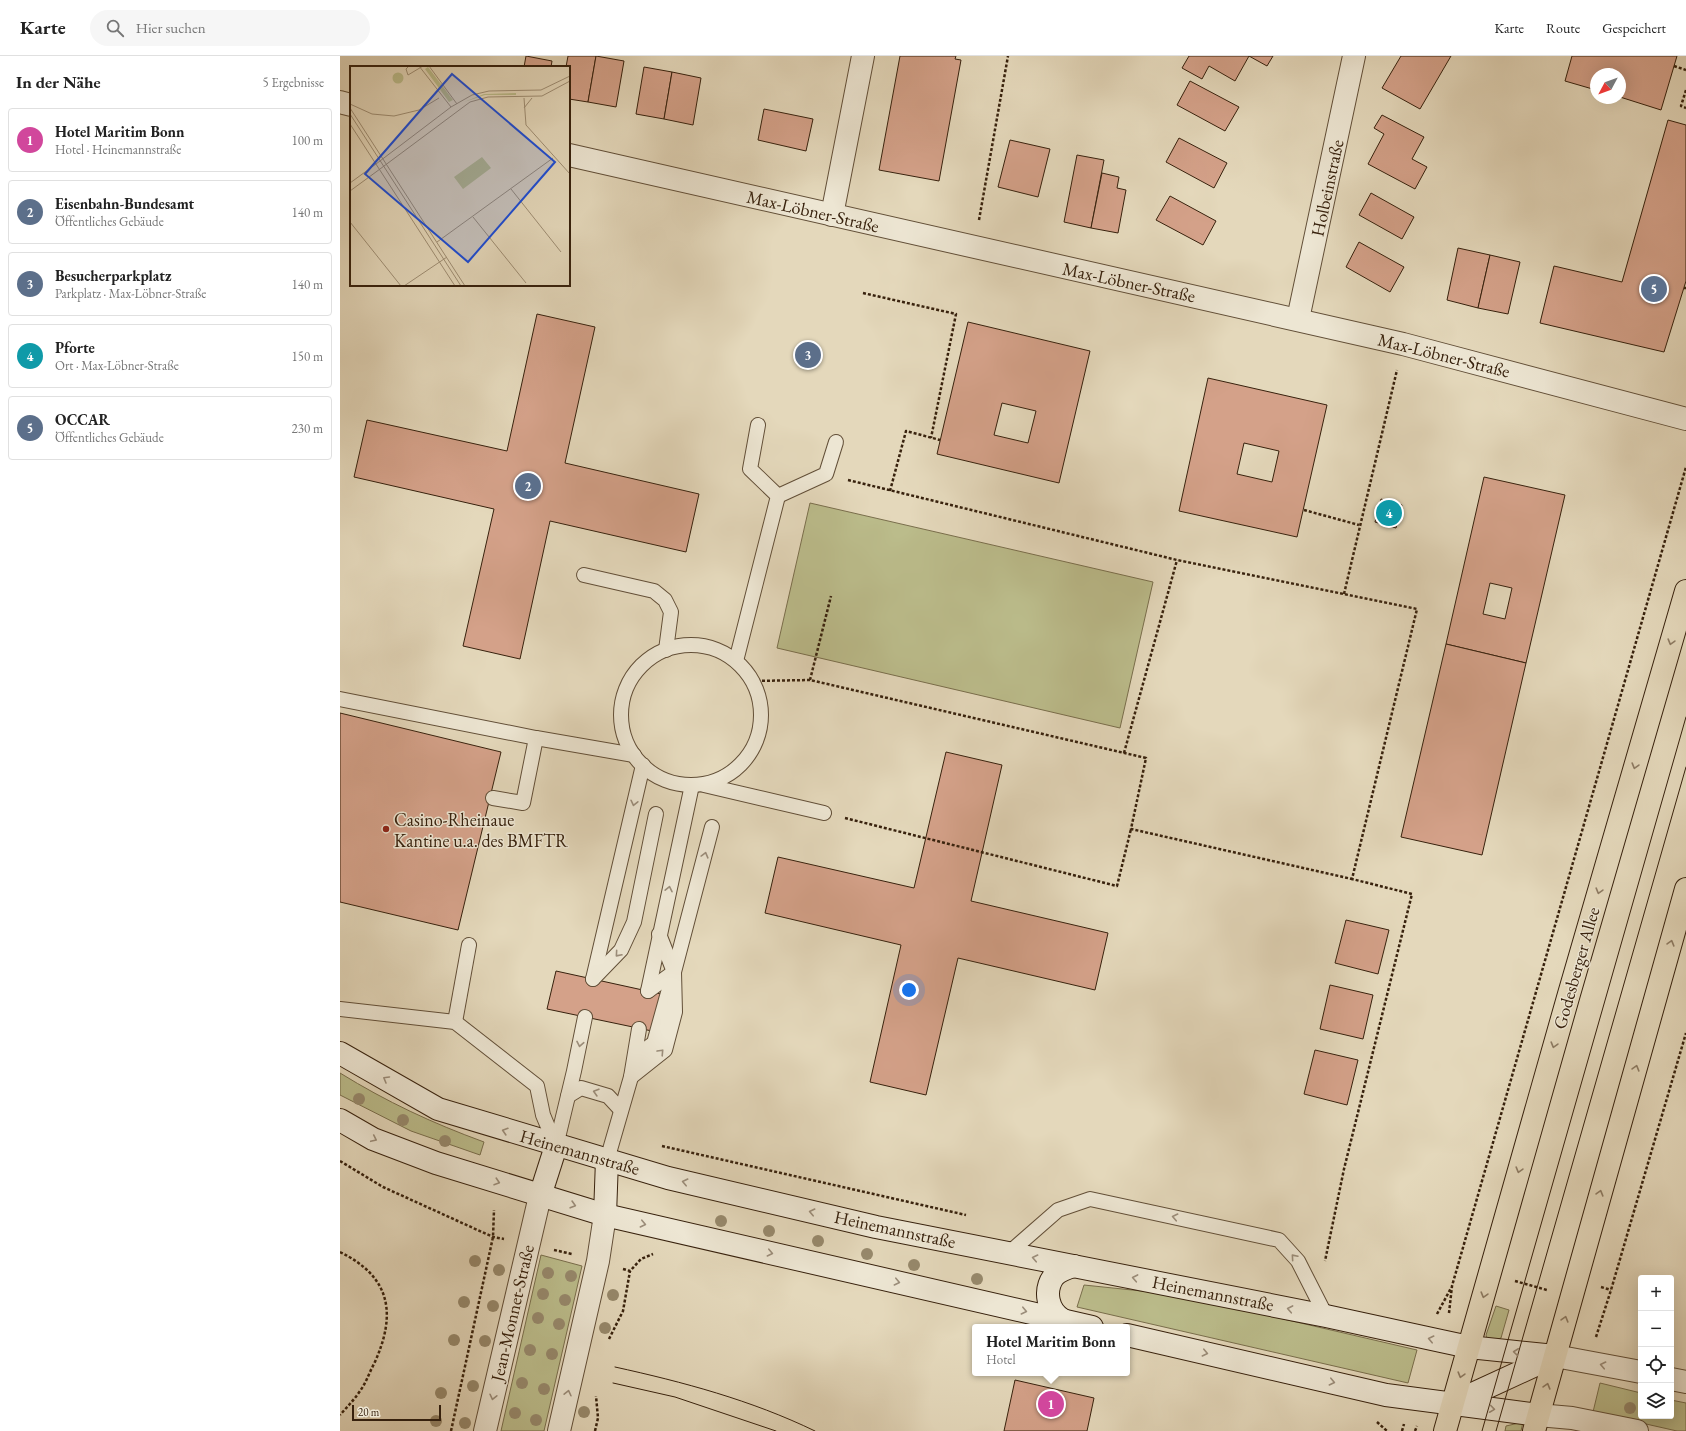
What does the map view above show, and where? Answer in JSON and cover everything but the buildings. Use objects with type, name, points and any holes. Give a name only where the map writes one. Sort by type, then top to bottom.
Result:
[{"type":"main road","points":[[832,215],[863,56]]},
{"type":"main road","name":"Holbeinstraße","points":[[1298,319],[1354,56]]},
{"type":"main road","points":[[340,102],[350,105]]},
{"type":"main road","name":"Max-Löbner-Straße","points":[[570,155],[974,248],[1298,319],[1402,344],[1686,419]]},
{"type":"main road","name":"Godesberger Allee","points":[[1445,1431],[1686,591]]},
{"type":"main road","points":[[1536,1423],[1686,889]]},
{"type":"main road","name":"Heinemannstraße","points":[[340,1053],[438,1109],[556,1146],[668,1178],[876,1227],[1010,1252],[1074,1266],[1322,1308],[1469,1347]]},
{"type":"main road","points":[[340,1120],[373,1139],[436,1163],[605,1215],[1080,1324]]},
{"type":"main road","name":"Jean-Monnet-Straße","points":[[485,1431],[540,1196],[556,1146]]},
{"type":"main road","points":[[559,1431],[598,1261],[605,1215],[607,1160]]},
{"type":"main road","points":[[1063,1320],[1056,1316],[1049,1303],[1050,1285],[1054,1276],[1061,1271],[1074,1266]]},
{"type":"main road","points":[[1130,1336],[1386,1395],[1453,1403],[1536,1423],[1572,1418],[1638,1431]]},
{"type":"main road","points":[[1469,1347],[1555,1356],[1638,1371]]},
{"type":"main road","points":[[1453,1403],[1555,1356]]},
{"type":"main road","points":[[1674,1380],[1686,1382]]},
{"type":"lane","points":[[758,425],[750,470],[778,496]]},
{"type":"lane","points":[[778,496],[826,474],[836,442]]},
{"type":"lane","points":[[736,661],[778,496]]},
{"type":"lane","points":[[584,575],[654,591],[665,600],[670,612],[666,650]]},
{"type":"lane","points":[[696,784],[719,779],[743,763],[752,750],[758,737],[761,717],[760,700],[752,681],[736,661],[709,647],[685,645],[666,650],[643,664],[634,674],[623,700],[622,712],[624,734],[638,760],[663,779],[678,783],[696,784],[824,813]]},
{"type":"lane","points":[[340,699],[638,760]]},
{"type":"lane","points":[[494,798],[523,804],[536,738]]},
{"type":"lane","points":[[638,760],[593,979],[621,950],[634,922],[656,814]]},
{"type":"lane","points":[[674,972],[648,991],[659,933],[696,784]]},
{"type":"lane","points":[[635,1057],[654,1043],[712,827]]},
{"type":"lane","points":[[631,1077],[665,1050],[675,1012],[674,972],[659,933]]},
{"type":"lane","points":[[454,1022],[468,944]]},
{"type":"lane","points":[[340,1009],[454,1022],[537,1086],[544,1115],[556,1146]]},
{"type":"lane","points":[[556,1146],[585,1017]]},
{"type":"lane","points":[[607,1160],[631,1077],[639,1028]]},
{"type":"lane","points":[[568,1096],[581,1088],[608,1096],[621,1110]]},
{"type":"lane","points":[[1010,1252],[1058,1210],[1090,1199],[1279,1240],[1298,1261],[1322,1308]]},
{"type":"path","points":[[974,248],[1008,56]]},
{"type":"path","points":[[1674,66],[1686,70]]},
{"type":"path","points":[[1686,90],[1681,106],[1686,108]]},
{"type":"path","points":[[863,293],[956,314],[931,438]]},
{"type":"path","points":[[1344,594],[1402,344]]},
{"type":"path","points":[[890,491],[906,431],[940,440]]},
{"type":"path","points":[[1448,1316],[1452,1286],[1686,467]]},
{"type":"path","points":[[826,474],[890,491],[1177,560],[1417,609],[1352,879]]},
{"type":"path","points":[[1304,510],[1359,525]]},
{"type":"path","points":[[1124,753],[1177,560]]},
{"type":"path","points":[[810,680],[831,596]]},
{"type":"path","points":[[752,681],[810,680],[1146,758],[1117,886],[824,813]]},
{"type":"path","points":[[1131,829],[1412,894],[1344,1169],[1322,1308]]},
{"type":"path","points":[[1588,1362],[1611,1290],[1686,1032]]},
{"type":"path","points":[[340,1161],[383,1187],[493,1237],[451,1431]]},
{"type":"path","points":[[552,1250],[578,1256]]},
{"type":"path","points":[[340,1252],[356,1260],[371,1273],[385,1295],[388,1321],[380,1350],[361,1391],[340,1415]]},
{"type":"path","points":[[606,1345],[623,1311],[630,1271],[641,1259],[656,1253]]},
{"type":"path","points":[[620,1268],[630,1271]]},
{"type":"path","points":[[1510,1280],[1552,1292],[1556,1275],[1611,1290]]},
{"type":"path","points":[[1452,1286],[1468,1287],[1484,1292]]},
{"type":"path","points":[[595,1431],[598,1418],[596,1392]]},
{"type":"green space","points":[[810,503],[1153,582],[1120,728],[777,648]]},
{"type":"green space","points":[[340,1073],[410,1111],[484,1142],[480,1155],[411,1131],[340,1095]]},
{"type":"green space","points":[[541,1255],[582,1266],[544,1431],[501,1431]]},
{"type":"green space","points":[[1084,1285],[1180,1295],[1417,1350],[1408,1383],[1077,1307]]},
{"type":"green space","points":[[1496,1306],[1509,1310],[1501,1338],[1492,1341],[1487,1339],[1486,1335]]},
{"type":"green space","points":[[1600,1383],[1638,1392],[1638,1419],[1674,1419],[1674,1401],[1686,1403],[1686,1431],[1677,1431],[1593,1412]]},
{"type":"green space","points":[[1523,1422],[1521,1431],[1505,1431],[1506,1426]]},
{"type":"tram line","points":[[1482,1431],[1686,717]]},
{"type":"tram line","points":[[1496,1431],[1686,767]]},
{"type":"tram line","points":[[615,1367],[666,1379],[742,1401],[815,1431]]},
{"type":"tram line","points":[[613,1383],[675,1397],[776,1431]]},
{"type":"place","name":"OCCAR","points":[[1654,289]]},
{"type":"place","name":"Besucherparkplatz","points":[[808,355]]},
{"type":"place","name":"Eisenbahn-Bundesamt","points":[[528,486]]},
{"type":"place","name":"Pforte","points":[[1389,513]]},
{"type":"place","name":"Casino-Rheinaue Kantine u.a. des BMFTR","points":[[386,829]]},
{"type":"place","name":"Hotel Maritim Bonn","points":[[1051,1404]]}]
